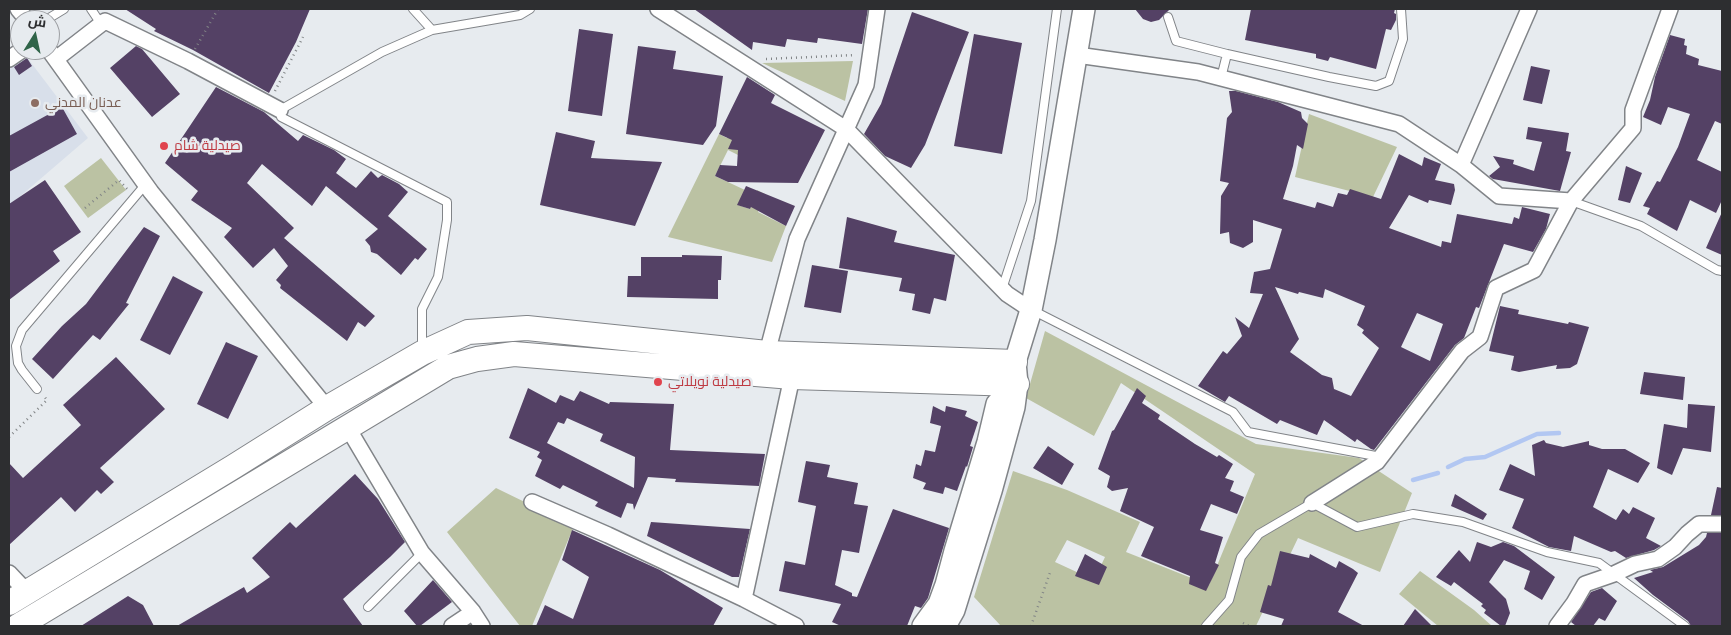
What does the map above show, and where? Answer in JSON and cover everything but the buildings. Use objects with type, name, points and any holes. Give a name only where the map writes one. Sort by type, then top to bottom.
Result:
[{"type":"main road","points":[[923,626],[951,615],[974,490],[997,404],[1016,373],[1045,240],[1084,9]]},
{"type":"main road","points":[[18,598],[233,468],[327,408],[422,353],[468,332],[527,328],[767,352],[1016,373]]},
{"type":"main road","points":[[18,626],[247,490],[448,367],[514,354],[792,377],[1016,373]]},
{"type":"main road","points":[[233,468],[247,490]]},
{"type":"street","points":[[658,9],[846,129],[1007,294],[1031,310]]},
{"type":"street","points":[[767,352],[797,239],[866,85],[877,9]]},
{"type":"street","points":[[1461,165],[1529,9]]},
{"type":"street","points":[[1312,503],[1377,462],[1462,350],[1480,337],[1496,288],[1534,270],[1571,201],[1633,128],[1633,110],[1670,9]]},
{"type":"street","points":[[60,50],[105,22],[188,61],[274,107]]},
{"type":"street","points":[[1077,55],[1198,72],[1399,124],[1461,165],[1499,196],[1571,201]]},
{"type":"street","points":[[57,60],[145,185],[327,408]]},
{"type":"street","points":[[744,599],[792,377]]},
{"type":"street","points":[[348,428],[422,553],[473,612],[482,626]]},
{"type":"street","points":[[532,502],[608,535],[744,599],[796,626]]},
{"type":"street","points":[[1557,626],[1585,584],[1635,564],[1658,558],[1675,547],[1686,534],[1699,524],[1722,524]]},
{"type":"street","points":[[9,573],[18,598]]},
{"type":"street","points":[[452,626],[473,612]]},
{"type":"lane","points":[[92,9],[101,24]]},
{"type":"lane","points":[[413,9],[432,30]]},
{"type":"lane","points":[[422,353],[422,309],[438,277],[447,220],[447,202],[281,117],[274,107],[382,52],[432,30],[520,15],[530,9]]},
{"type":"lane","points":[[1002,289],[1031,201],[1057,9]]},
{"type":"lane","points":[[1168,17],[1176,41],[1329,77],[1376,86],[1389,82],[1403,39],[1401,9]]},
{"type":"lane","points":[[1221,78],[1227,54]]},
{"type":"lane","points":[[37,389],[18,363],[16,354],[18,338],[22,330],[145,185]]},
{"type":"lane","points":[[1571,201],[1641,226],[1717,270],[1722,271]]},
{"type":"lane","points":[[1031,310],[1233,412],[1248,432],[1381,457]]},
{"type":"lane","points":[[1206,626],[1229,600],[1242,557],[1259,534],[1312,503],[1357,527],[1413,514],[1463,522],[1547,552],[1599,563],[1685,626]]},
{"type":"lane","points":[[368,607],[422,553]]},
{"type":"path","points":[[188,61],[218,9]]},
{"type":"path","points":[[274,107],[303,37]]},
{"type":"path","points":[[739,60],[871,54]]},
{"type":"path","points":[[84,208],[119,180],[134,198]]},
{"type":"path","points":[[9,437],[47,400],[37,389]]},
{"type":"path","points":[[1031,626],[1051,570]]},
{"type":"path","points":[[1243,623],[1249,626]]},
{"type":"shaded area","name":"عدنان المدني","points":[[20,60],[29,60],[88,138],[17,199],[21,206],[9,214],[9,68]]},
{"type":"green space","points":[[853,61],[845,101],[762,63]]},
{"type":"green space","points":[[1309,114],[1397,147],[1373,197],[1295,177]]},
{"type":"green space","points":[[732,127],[744,158],[728,150],[715,176],[745,190],[738,205],[750,209],[757,190],[765,194],[758,212],[786,226],[772,262],[668,237],[719,134],[727,138]]},
{"type":"green space","points":[[101,158],[126,190],[88,218],[64,186]]},
{"type":"green space","points":[[1045,331],[1256,444],[1359,458],[1412,493],[1380,572],[1298,538],[1256,626],[1001,626],[974,597],[1013,471],[1067,490],[1140,522],[1126,552],[1209,585],[1255,474],[1121,383],[1094,436],[1026,398]],"holes":[[[1067,540],[1105,557],[1094,580],[1055,562]]]},
{"type":"green space","points":[[496,488],[574,526],[532,626],[520,626],[447,532]]},
{"type":"green space","points":[[1420,571],[1474,610],[1492,626],[1438,626],[1399,594]]},
{"type":"waterway","points":[[1448,467],[1465,459],[1485,457],[1537,434],[1559,433]]},
{"type":"waterway","points":[[1413,480],[1438,473]]},
{"type":"place","name":"عدنان المدني","points":[[35,103]]},
{"type":"place","name":"صيدلية شام","points":[[164,146]]},
{"type":"place","name":"صيدلية نويلاتي","points":[[658,382]]}]
